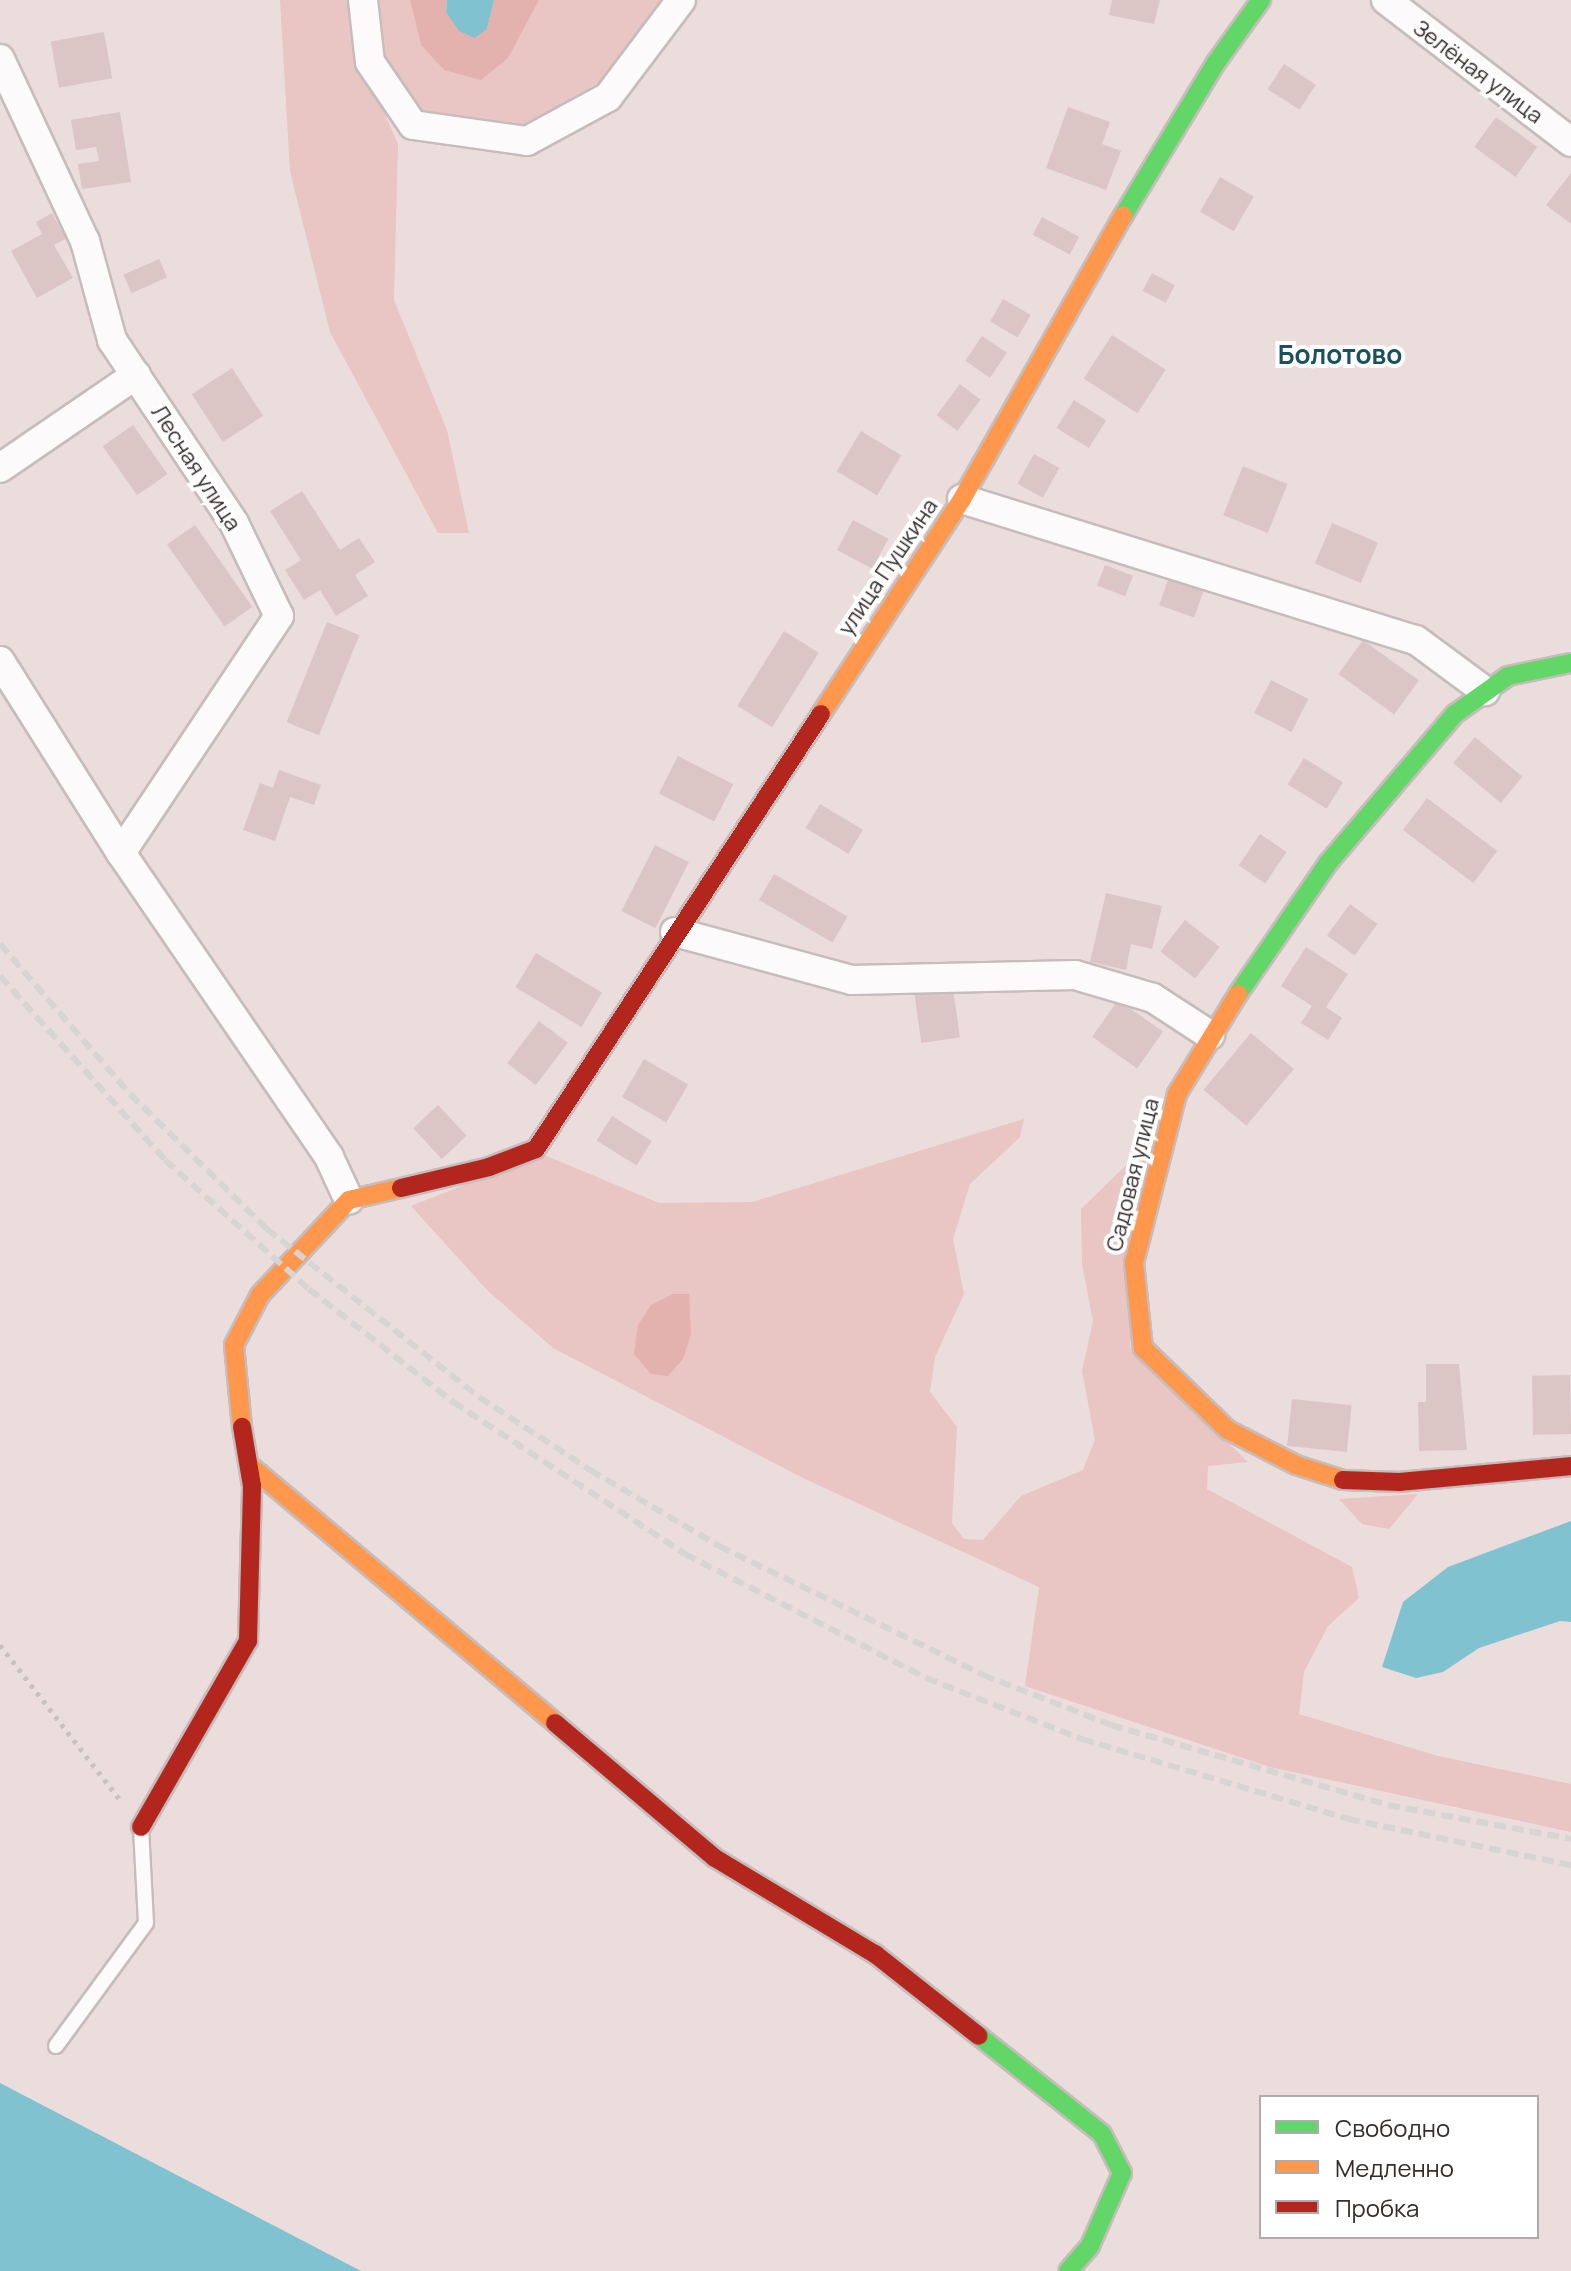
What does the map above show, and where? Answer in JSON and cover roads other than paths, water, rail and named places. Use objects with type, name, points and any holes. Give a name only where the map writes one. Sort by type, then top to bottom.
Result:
[{"type":"street","points":[[363,0],[370,62],[413,125],[527,141],[608,97],[681,0]]},
{"type":"street","name":"улица Пушкина","points":[[349,1200],[489,1167],[536,1149],[675,932],[962,499],[1134,197],[1215,64],[1261,0]]},
{"type":"street","name":"Зелёная улица","points":[[1386,0],[1571,142]]},
{"type":"street","name":"Лесная улица","points":[[0,59],[85,241],[112,340],[234,523],[279,616],[121,853]]},
{"type":"street","points":[[0,468],[136,375]]},
{"type":"street","points":[[962,499],[1416,640],[1485,691]]},
{"type":"street","points":[[0,661],[121,853],[329,1157],[349,1200],[260,1295],[239,1334],[233,1373],[249,1465],[248,1641],[141,1827]]},
{"type":"street","name":"Садовая улица","points":[[1571,663],[1508,676],[1455,714],[1328,863],[1210,1035],[1177,1094],[1134,1263],[1143,1348],[1228,1430],[1296,1465],[1342,1480],[1400,1482],[1571,1466]]},
{"type":"street","points":[[675,932],[852,980],[1075,975],[1153,998],[1210,1035]]},
{"type":"street","points":[[249,1465],[715,1858],[875,1954],[1102,2134],[1122,2173],[1090,2246],[1068,2271]]},
{"type":"lane","points":[[56,2046],[146,1923],[141,1827]]},
{"type":"water","points":[[447,0],[494,0],[487,29],[475,38],[459,31],[446,12]]},
{"type":"water","points":[[1571,1521],[1571,1622],[1560,1621],[1479,1648],[1443,1672],[1416,1678],[1382,1667],[1403,1602],[1448,1567]]},
{"type":"water","points":[[0,2083],[361,2271],[0,2271]]},
{"type":"railway","points":[[0,944],[130,1094],[267,1229],[479,1397],[590,1470],[719,1546],[983,1675],[1111,1725],[1388,1805],[1571,1839]]},
{"type":"railway","points":[[0,976],[165,1160],[309,1289],[453,1402],[685,1554],[926,1678],[1082,1739],[1348,1819],[1571,1865]]},
{"type":"district","name":"Болотово","points":[[1340,355]]}]
